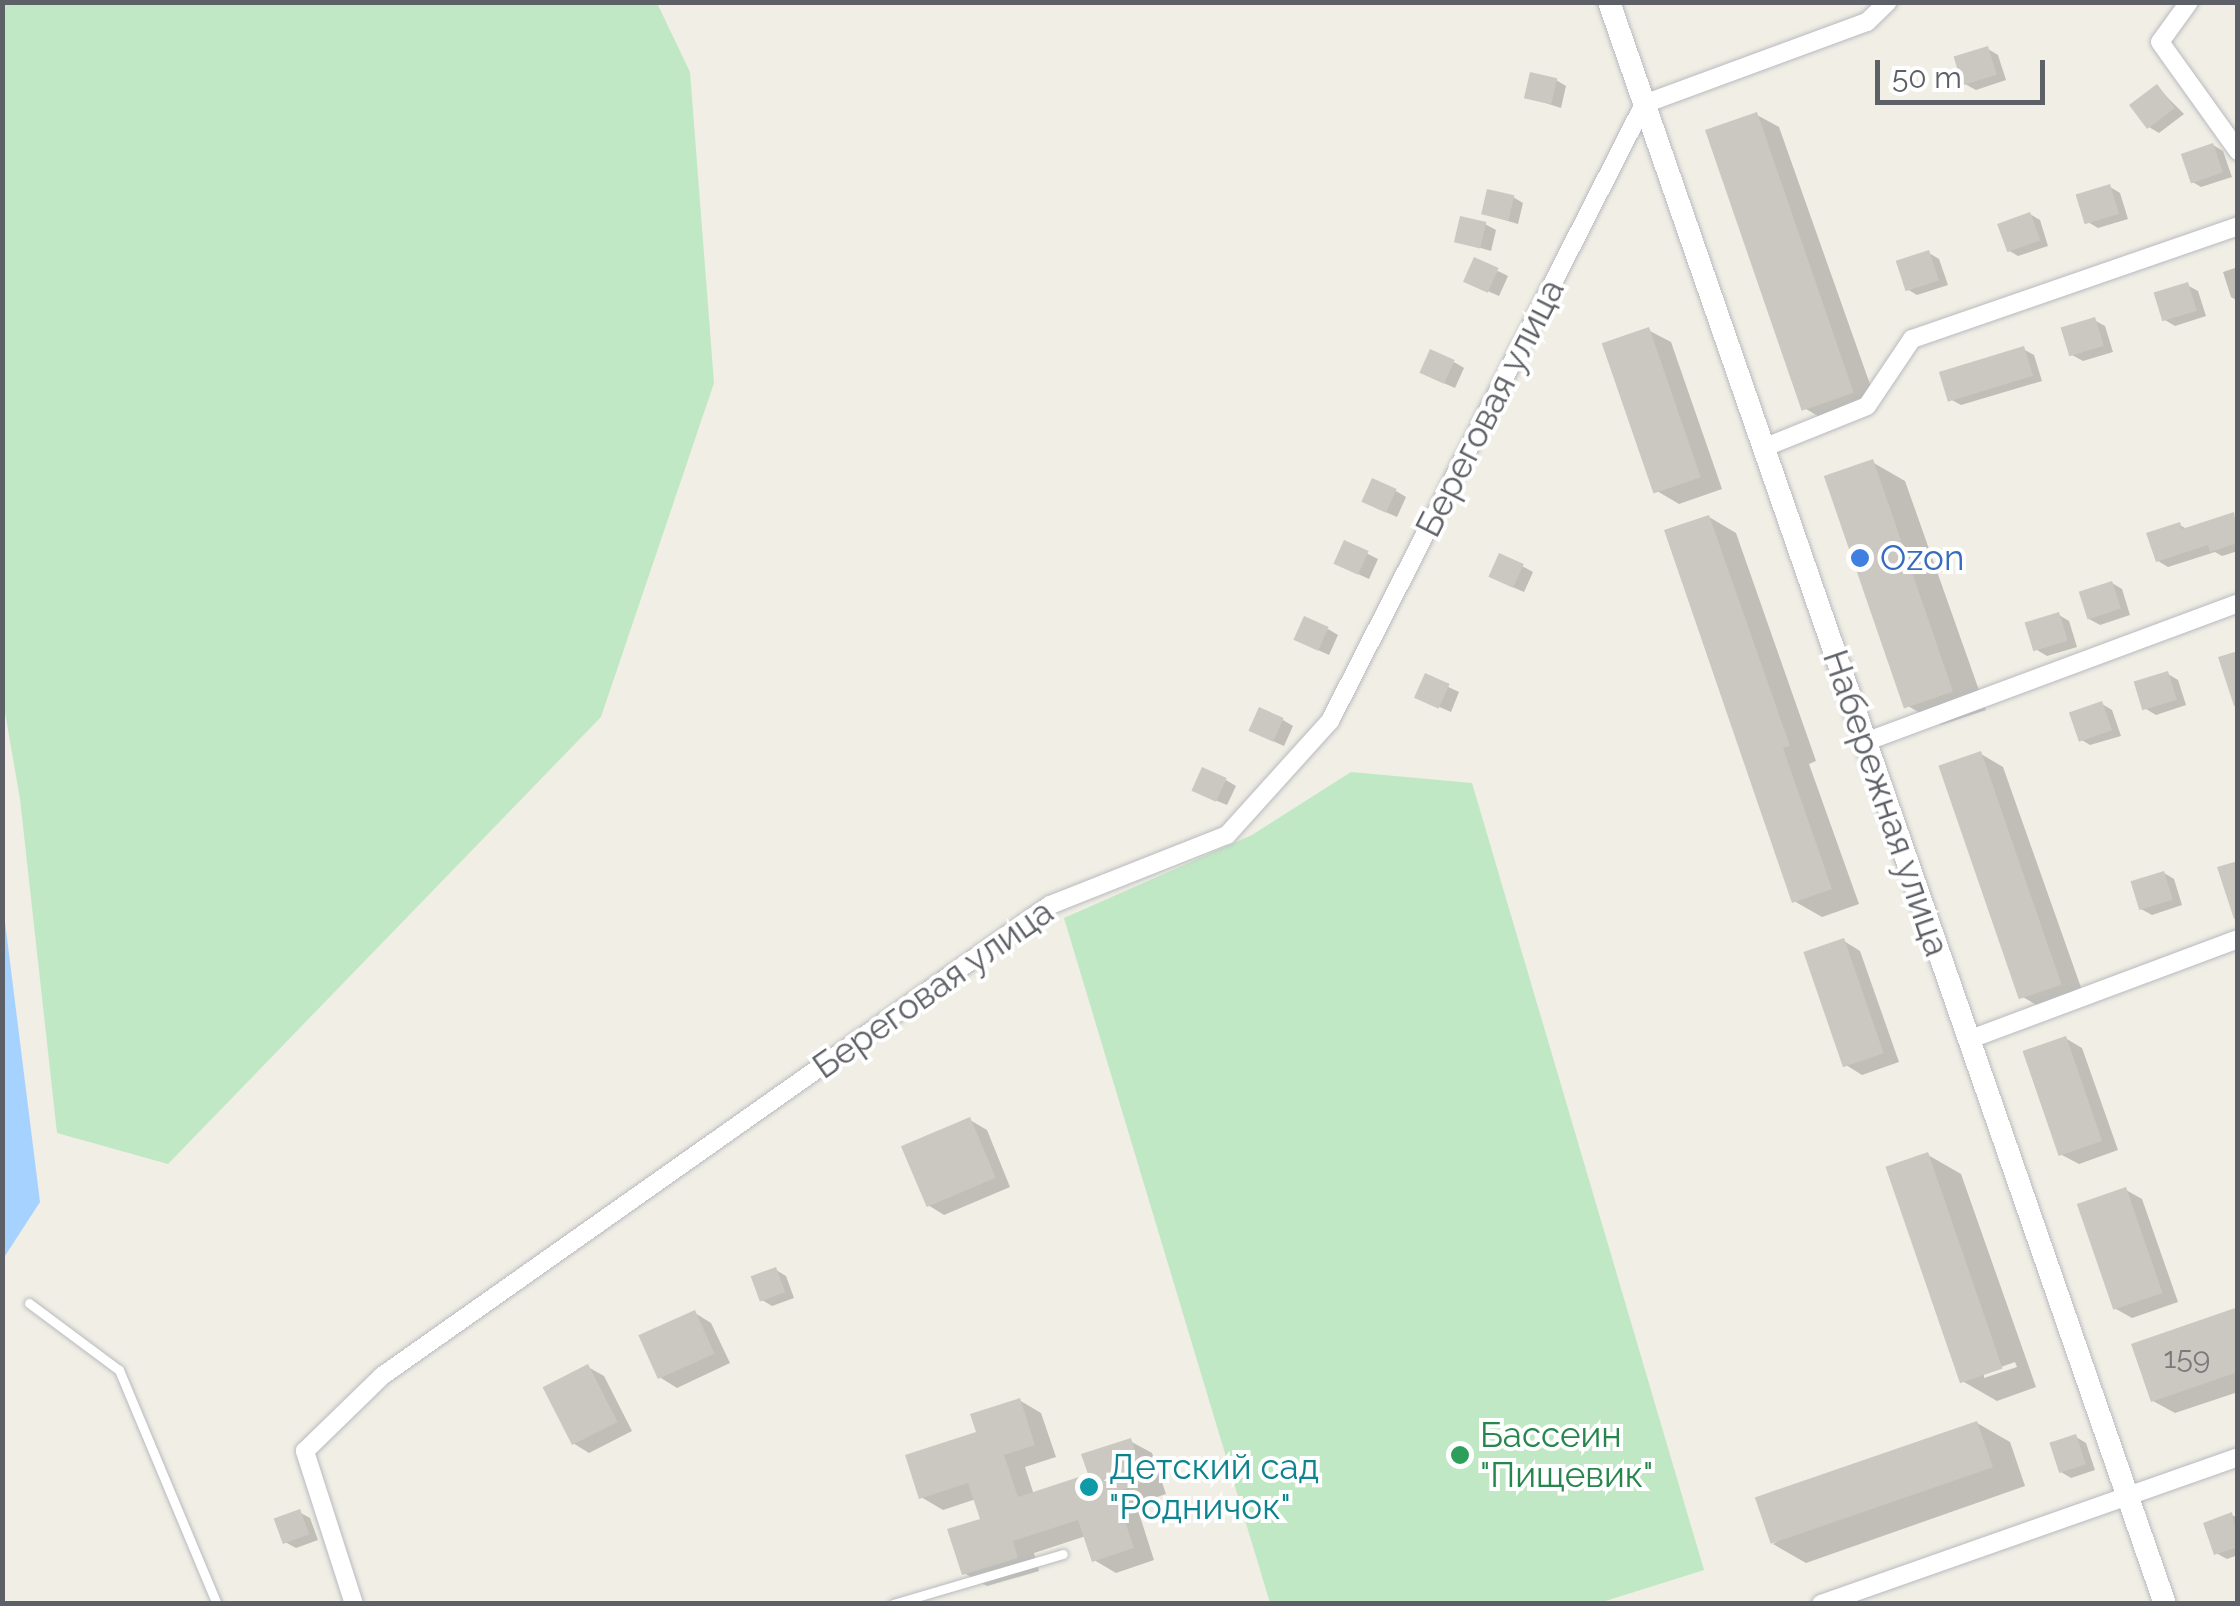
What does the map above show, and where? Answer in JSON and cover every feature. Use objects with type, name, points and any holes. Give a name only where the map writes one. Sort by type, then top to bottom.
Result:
[{"type":"street","name":"Набережная улица","points":[[1609,2],[2164,1604]]},
{"type":"street","points":[[1644,104],[1867,22],[1888,2]]},
{"type":"street","points":[[2189,2],[2160,42],[2238,151]]},
{"type":"street","name":"Береговая улица","points":[[354,1604],[305,1451],[382,1376],[1050,904],[1227,836],[1330,720],[1644,104]]},
{"type":"street","points":[[1763,448],[1866,406],[1912,339],[2238,226]]},
{"type":"street","points":[[1865,742],[2238,602]]},
{"type":"street","points":[[1968,1040],[2238,939]]},
{"type":"street","points":[[1821,1604],[2238,1457]]},
{"type":"lane","points":[[29,1302],[119,1370],[217,1604]]},
{"type":"lane","points":[[893,1604],[1064,1554]]},
{"type":"green space","points":[[2,3],[657,3],[690,72],[714,383],[601,717],[168,1164],[57,1133],[20,799],[3,701]]},
{"type":"green space","points":[[1351,772],[1472,783],[1704,1570],[1599,1603],[1270,1603],[1064,918],[1252,835]]},
{"type":"water","points":[[3,906],[40,1202],[2,1259]]},
{"type":"building","points":[[1988,46],[1997,75],[1962,85],[1954,57]]},
{"type":"building","points":[[1530,72],[1557,78],[1551,105],[1524,98]]},
{"type":"building","points":[[2157,84],[2175,108],[2147,129],[2129,105]]},
{"type":"building","points":[[1757,112],[1854,393],[1802,411],[1705,130]]},
{"type":"building","points":[[2213,143],[2223,172],[2191,183],[2181,154]]},
{"type":"building","points":[[2110,184],[2119,214],[2085,224],[2076,195]]},
{"type":"building","points":[[1487,189],[1514,195],[1508,221],[1481,214]]},
{"type":"building","points":[[2030,212],[2040,240],[2007,252],[1997,224]]},
{"type":"building","points":[[1460,216],[1486,222],[1480,248],[1454,242]]},
{"type":"building","points":[[1929,250],[1939,280],[1906,291],[1896,261]]},
{"type":"building","points":[[1474,257],[1499,268],[1488,293],[1463,282]]},
{"type":"building","points":[[2188,282],[2197,311],[2162,321],[2154,293]]},
{"type":"building","points":[[2095,317],[2104,346],[2069,356],[2061,328]]},
{"type":"building","points":[[1649,327],[1701,477],[1653,494],[1602,343]]},
{"type":"building","points":[[2024,346],[2033,376],[1948,402],[1939,372]]},
{"type":"building","points":[[1430,349],[1455,360],[1444,384],[1419,373]]},
{"type":"building","points":[[1873,459],[1953,692],[1904,709],[1824,476]]},
{"type":"building","points":[[1372,478],[1397,489],[1386,513],[1361,502]]},
{"type":"building","points":[[2234,512],[2238,543],[2210,552],[2208,545],[2156,562],[2146,533],[2180,522],[2182,529]]},
{"type":"building","points":[[1709,515],[1790,746],[1783,748],[1832,889],[1792,903],[1664,530]]},
{"type":"building","points":[[1344,540],[1369,551],[1358,575],[1333,564]]},
{"type":"building","points":[[1499,553],[1524,564],[1513,588],[1488,577]]},
{"type":"building","points":[[2112,581],[2121,609],[2088,619],[2079,592]]},
{"type":"building","points":[[2059,612],[2068,641],[2033,651],[2025,623]]},
{"type":"building","points":[[1304,616],[1329,627],[1318,651],[1293,640]]},
{"type":"building","points":[[2238,651],[2238,705],[2234,706],[2218,657]]},
{"type":"building","points":[[2168,671],[2177,700],[2142,710],[2134,682]]},
{"type":"building","points":[[1425,673],[1450,684],[1439,709],[1414,698]]},
{"type":"building","points":[[2102,701],[2112,730],[2079,742],[2069,712]]},
{"type":"building","points":[[1259,707],[1284,718],[1273,742],[1248,731]]},
{"type":"building","points":[[1981,751],[2061,985],[2019,999],[1938,766]]},
{"type":"building","points":[[1202,767],[1227,778],[1216,802],[1191,791]]},
{"type":"building","points":[[2238,861],[2238,918],[2234,919],[2217,867]]},
{"type":"building","points":[[2164,871],[2173,900],[2139,910],[2131,881]]},
{"type":"building","points":[[1844,938],[1884,1053],[1843,1067],[1803,952]]},
{"type":"building","points":[[2066,1036],[2102,1141],[2059,1156],[2023,1051]]},
{"type":"building","points":[[970,1117],[996,1178],[927,1207],[901,1146]]},
{"type":"building","points":[[1928,1152],[2003,1369],[1960,1383],[1885,1167]]},
{"type":"building","points":[[2126,1187],[2162,1293],[2113,1310],[2077,1204]]},
{"type":"building","points":[[776,1267],[785,1292],[760,1302],[751,1276]]},
{"type":"building","points":[[2238,1307],[2238,1372],[2151,1402],[2131,1344]]},
{"type":"building","points":[[695,1310],[715,1354],[658,1379],[638,1335]]},
{"type":"building","points":[[588,1364],[618,1422],[572,1445],[543,1387]]},
{"type":"building","name":"Детский сад \"Родничок\"","points":[[1020,1398],[1035,1445],[1004,1455],[1018,1497],[1088,1474],[1081,1454],[1131,1438],[1145,1482],[1115,1492],[1134,1548],[1092,1562],[1078,1520],[1013,1541],[1018,1558],[962,1575],[947,1529],[980,1519],[968,1483],[919,1499],[905,1455],[976,1432],[970,1414]]},
{"type":"building","points":[[1977,1421],[1993,1467],[1771,1544],[1755,1498]]},
{"type":"building","points":[[2076,1434],[2086,1464],[2059,1473],[2049,1443]]},
{"type":"building","points":[[300,1509],[309,1534],[283,1544],[274,1519]]},
{"type":"building","points":[[2232,1512],[2238,1547],[2214,1555],[2203,1523]]},
{"type":"place","name":"Ozon","points":[[1860,558]]},
{"type":"place","name":"Бассеин \"Пищевик\"","points":[[1460,1455]]},
{"type":"place","name":"Детский сад \"Родничок\"","points":[[1089,1487]]}]
